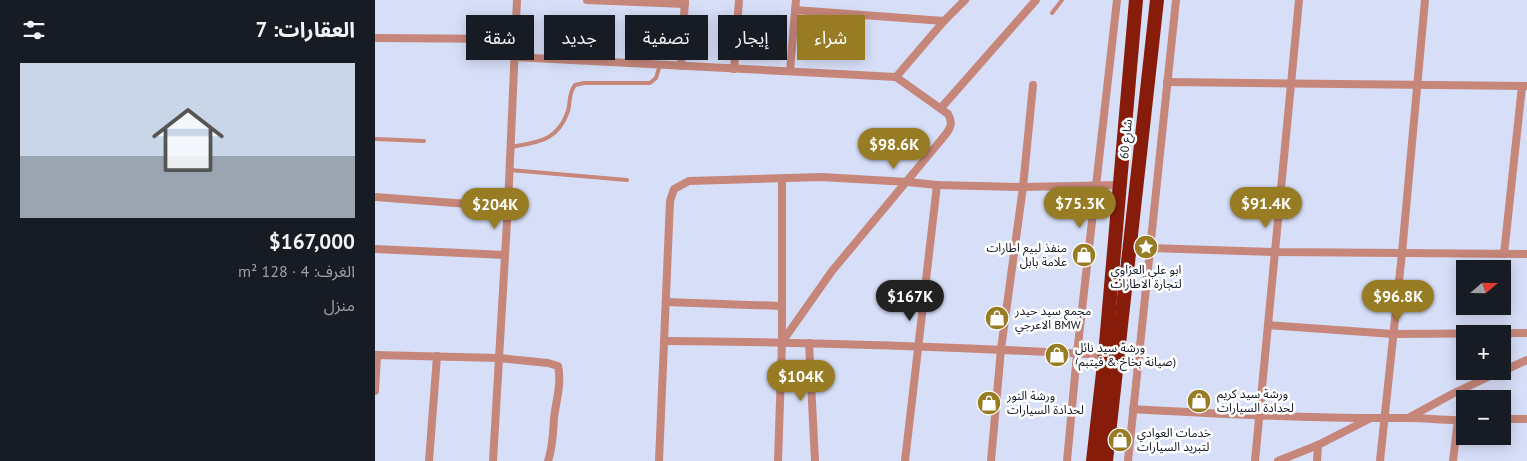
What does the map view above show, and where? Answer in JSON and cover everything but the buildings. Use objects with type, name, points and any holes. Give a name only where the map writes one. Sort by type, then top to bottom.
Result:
[{"type":"highway","name":"شارع 60","points":[[1093,461],[1121,185],[1136,0]]},
{"type":"highway","name":"شارع 60","points":[[1106,461],[1157,0]]},
{"type":"street","points":[[516,15],[517,0]]},
{"type":"street","points":[[587,0],[685,2],[681,66]]},
{"type":"street","points":[[734,69],[739,0]]},
{"type":"street","points":[[790,72],[796,0]]},
{"type":"street","points":[[896,77],[944,21],[965,0]]},
{"type":"street","points":[[941,108],[1036,0]]},
{"type":"street","points":[[1067,461],[1077,354],[1117,0]]},
{"type":"street","points":[[1127,461],[1176,0]]},
{"type":"street","points":[[1255,461],[1299,0]]},
{"type":"street","points":[[1380,461],[1402,253],[1425,0]]},
{"type":"street","points":[[795,10],[944,21]]},
{"type":"street","points":[[375,38],[466,39]]},
{"type":"street","points":[[534,58],[896,77],[941,108],[951,118],[951,126],[946,134],[832,271],[782,342]]},
{"type":"street","points":[[493,461],[514,60]]},
{"type":"street","points":[[1167,82],[1524,86],[1503,254]]},
{"type":"street","points":[[991,461],[1001,349],[1023,187],[1033,85]]},
{"type":"street","points":[[659,461],[670,201],[674,189],[689,182],[821,177],[937,185],[1023,187],[1096,184],[1121,185]]},
{"type":"street","points":[[778,461],[782,342],[782,178]]},
{"type":"street","points":[[905,461],[937,185]]},
{"type":"street","points":[[375,197],[507,205]]},
{"type":"street","points":[[1150,248],[1275,252],[1527,254]]},
{"type":"street","points":[[375,249],[505,255]]},
{"type":"street","points":[[666,302],[782,306]]},
{"type":"street","points":[[1268,325],[1393,334],[1527,333]]},
{"type":"street","points":[[664,340],[919,346],[1105,355]]},
{"type":"street","points":[[809,343],[815,461]]},
{"type":"street","points":[[375,391],[376,355],[499,358],[548,363],[558,366],[560,376],[552,448],[548,461]]},
{"type":"street","points":[[429,461],[437,356]]},
{"type":"street","points":[[1511,367],[1527,360]]},
{"type":"street","points":[[1408,418],[1454,392],[1481,380]]},
{"type":"street","points":[[1133,409],[1259,416],[1456,420]]},
{"type":"street","points":[[1278,461],[1318,445],[1369,418]]},
{"type":"street","points":[[1511,419],[1527,419]]},
{"type":"street","points":[[1317,461],[1318,445]]},
{"type":"street","points":[[1453,461],[1456,445]]},
{"type":"lane","points":[[1052,13],[1062,0]]},
{"type":"lane","points":[[509,147],[543,141],[558,131],[568,111],[571,91],[575,85],[584,83],[650,83],[656,78],[660,65]]},
{"type":"lane","points":[[375,139],[424,142]]},
{"type":"lane","points":[[509,170],[627,180]]},
{"type":"place","name":"ابو علي العزاوي لتجارة الاطارات","points":[[1146,247]]},
{"type":"place","name":"منفذ لبيع اطارات علامة بابل","points":[[1084,255]]},
{"type":"place","name":"مجمع سيد حيدر الاعرجي BMW","points":[[997,318]]},
{"type":"place","name":"ورشة سيد نائل (صيانة بخاخ & فيتبم)","points":[[1057,355]]},
{"type":"place","name":"ورشة سيد كريم لحدادة السيارات","points":[[1199,401]]},
{"type":"place","name":"ورشة النور لحدادة السيارات","points":[[989,403]]},
{"type":"place","name":"خدمات العوادي لتبريد السيارات","points":[[1120,440]]}]
